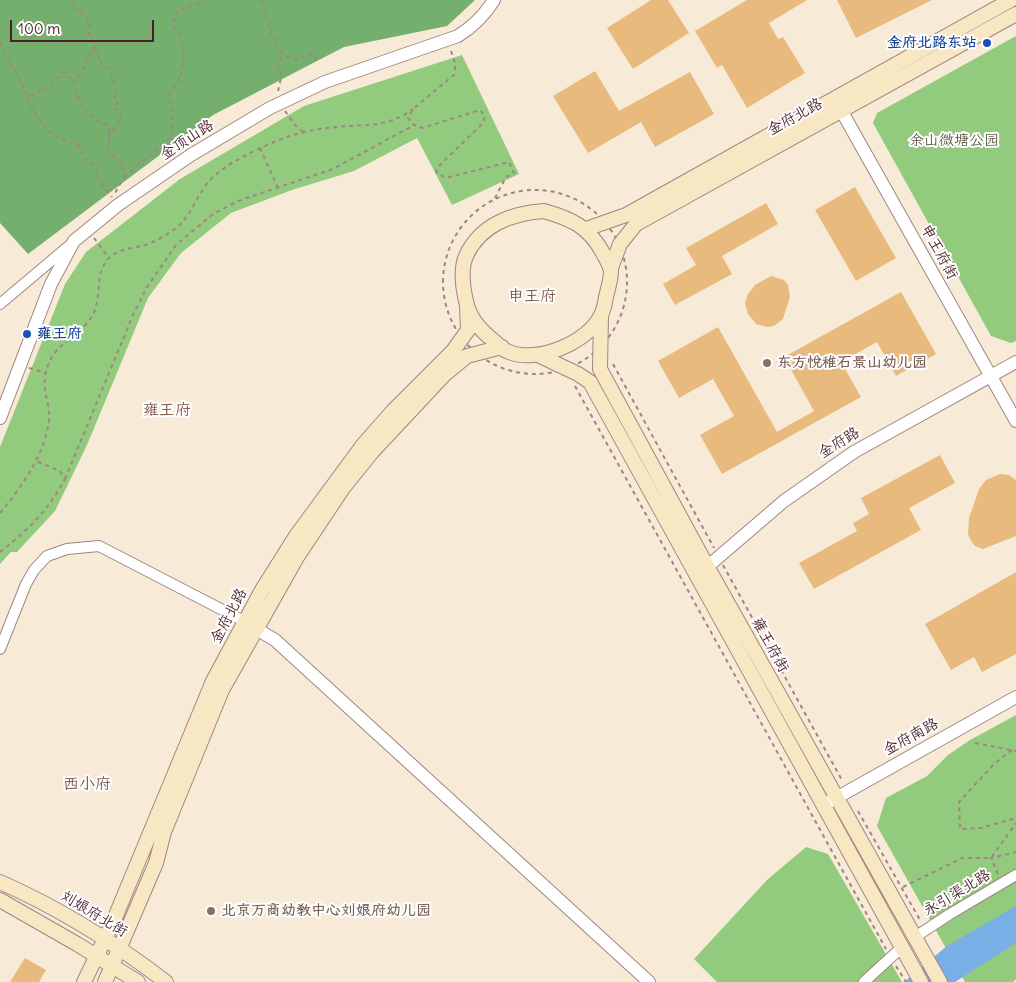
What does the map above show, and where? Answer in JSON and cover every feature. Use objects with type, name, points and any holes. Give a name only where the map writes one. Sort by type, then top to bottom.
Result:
[{"type":"main road","name":"金府北路","points":[[611,268],[620,244],[636,224],[1011,0]]},
{"type":"main road","name":"金府北路","points":[[586,229],[626,215],[838,104],[1016,14]]},
{"type":"main road","points":[[544,212],[573,221],[586,229],[599,245],[611,268],[601,316],[584,336],[564,347],[538,355],[509,353],[481,331],[467,308],[463,274],[465,257],[479,237],[495,224],[512,216],[544,212]]},
{"type":"main road","name":"金府北路","points":[[105,982],[121,949],[156,864],[164,832],[250,624],[296,536],[335,482],[387,418],[453,351],[468,330],[467,308]]},
{"type":"main road","name":"雍王府街","points":[[601,316],[606,349],[600,369],[707,566],[842,795],[919,937],[940,982]]},
{"type":"main road","name":"金府北路","points":[[84,982],[105,940],[213,681],[250,624],[343,488],[372,452],[445,374],[467,356],[502,347]]},
{"type":"main road","name":"雍王府街","points":[[538,355],[590,382],[822,806],[897,955],[921,982]]},
{"type":"main road","name":"刘娘府北街","points":[[0,882],[24,893],[121,949],[166,982]]},
{"type":"main road","points":[[0,900],[113,965],[138,982]]},
{"type":"street","name":"金顶山路","points":[[0,418],[51,284],[74,241],[118,205],[279,98],[448,40],[472,28],[484,16],[494,0]]},
{"type":"street","name":"申王府街","points":[[838,104],[1016,421]]},
{"type":"street","points":[[0,304],[74,241]]},
{"type":"street","name":"金府路","points":[[696,576],[784,501],[854,452],[1016,362]]},
{"type":"street","points":[[0,649],[26,584],[34,570],[47,556],[66,549],[98,546],[250,624],[275,640],[649,982]]},
{"type":"street","name":"金府南路","points":[[822,806],[1016,697]]},
{"type":"street","name":"永引渠北路","points":[[919,937],[1016,875]]},
{"type":"street","points":[[864,982],[897,955]]},
{"type":"path","points":[[72,0],[72,6],[87,18],[90,25],[89,34],[103,67],[111,71],[114,78],[117,94],[114,98],[117,102],[114,108],[121,112],[116,127],[110,134]]},
{"type":"path","points":[[0,42],[35,115],[48,131],[63,141],[78,144],[85,160],[96,168],[100,180],[112,198],[124,177],[173,135],[170,93],[180,78],[184,60],[181,36],[173,24],[177,11],[206,0]]},
{"type":"path","points":[[261,0],[272,36],[282,54],[297,59],[314,54],[318,64]]},
{"type":"path","points":[[0,513],[14,498],[36,461],[43,445],[49,420],[44,392],[46,372],[54,354],[92,317],[102,270],[109,258],[123,250],[142,246],[175,229],[188,215],[210,180],[235,160],[260,148],[303,132],[338,127],[370,127],[403,116],[456,74],[448,40]]},
{"type":"path","points":[[74,82],[88,62],[94,45]]},
{"type":"path","points":[[282,54],[277,67],[281,78],[279,98],[294,124],[303,132]]},
{"type":"path","points":[[28,97],[48,87],[64,72],[74,82],[75,91],[83,108],[96,122],[108,125],[110,134],[108,152],[122,163],[124,177]]},
{"type":"path","points":[[412,109],[408,118],[414,125],[422,128],[480,110],[485,116],[483,123],[439,166],[436,172],[446,178],[509,162],[514,173],[506,177],[493,202]]},
{"type":"path","points":[[0,552],[28,531],[54,498],[65,479],[133,315],[147,287],[176,245],[213,214],[238,201],[333,169],[414,125]]},
{"type":"path","points":[[260,148],[278,188]]},
{"type":"path","points":[[535,189],[572,196],[594,210],[607,223],[627,260],[628,294],[617,327],[606,349],[568,372],[544,372],[499,367],[475,353],[462,338],[447,315],[441,289],[442,262],[455,236],[476,211],[493,202],[535,189]]},
{"type":"path","points":[[88,230],[109,258]]},
{"type":"path","name":"雍王府街","points":[[606,349],[698,515],[718,556],[838,769],[842,795]]},
{"type":"path","points":[[19,366],[46,372]]},
{"type":"path","points":[[573,384],[897,955],[906,982]]},
{"type":"path","points":[[36,461],[60,471],[65,479]]},
{"type":"path","points":[[976,743],[1016,751]]},
{"type":"path","points":[[1012,750],[994,764],[959,802],[960,829],[981,828],[1016,818]]},
{"type":"path","points":[[857,808],[902,887],[919,937]]},
{"type":"path","points":[[991,858],[1016,822]]},
{"type":"path","points":[[902,887],[962,858],[991,858],[1016,852]]},
{"type":"path","points":[[991,858],[1002,884]]},
{"type":"green space","points":[[0,0],[475,0],[447,26],[344,47],[213,115],[28,254],[0,223]]},
{"type":"green space","name":"余山微塘公园","points":[[1016,36],[1016,341],[1011,343],[991,336],[873,123],[877,113]]},
{"type":"green space","points":[[462,55],[519,174],[452,205],[417,138],[354,171],[292,190],[231,213],[181,253],[148,298],[87,445],[55,511],[17,552],[11,552],[0,564],[0,447],[65,284],[86,252],[180,179],[304,106]]},
{"type":"green space","points":[[1016,715],[1016,979],[1013,982],[965,982],[877,826],[886,798],[927,776],[948,755],[970,740]]},
{"type":"green space","points":[[806,847],[828,854],[902,982],[717,982],[694,959],[767,880]]},
{"type":"water","points":[[1016,906],[1016,943],[955,982],[904,982],[947,946]]},
{"type":"building","points":[[651,0],[668,0],[689,33],[633,69],[607,28]]},
{"type":"building","points":[[747,0],[807,0],[769,23],[778,39],[783,37],[805,73],[747,108],[722,65],[717,68],[695,31]]},
{"type":"building","points":[[837,0],[932,0],[856,38]]},
{"type":"building","points":[[595,71],[619,111],[690,72],[714,114],[655,147],[641,122],[588,153],[553,96]]},
{"type":"building","points":[[855,187],[896,258],[856,281],[815,210]]},
{"type":"building","points":[[766,203],[778,224],[722,256],[732,274],[675,305],[663,284],[696,265],[686,248]]},
{"type":"building","points":[[771,276],[784,280],[788,285],[790,297],[783,319],[774,326],[767,327],[756,324],[748,314],[745,303],[748,294],[755,285]]},
{"type":"building","points":[[901,292],[936,354],[896,376],[877,342],[841,362],[861,397],[722,474],[700,435],[734,416],[713,379],[679,398],[658,361],[718,327],[777,432],[814,411],[784,357]]},
{"type":"building","points":[[940,455],[955,483],[909,508],[921,530],[814,589],[799,563],[857,531],[853,523],[869,514],[861,498]]},
{"type":"building","points":[[1000,474],[1009,475],[1016,480],[1016,536],[983,549],[975,546],[971,541],[968,534],[969,518],[979,489],[986,480]]},
{"type":"building","points":[[1016,572],[1016,654],[982,672],[974,657],[951,670],[925,624]]},
{"type":"building","points":[[25,958],[46,970],[39,982],[10,982]]},
{"type":"place","name":"金府北路东站","points":[[987,43]]},
{"type":"place","name":"雍王府","points":[[27,334]]},
{"type":"place","name":"东方悦稚石景山幼儿园","points":[[767,363]]},
{"type":"place","name":"北京万商幼教中心刘娘府幼儿园","points":[[211,911]]},
{"type":"district","name":"申王府","points":[[532,296]]},
{"type":"district","name":"雍王府","points":[[167,410]]},
{"type":"district","name":"西小府","points":[[87,784]]}]
